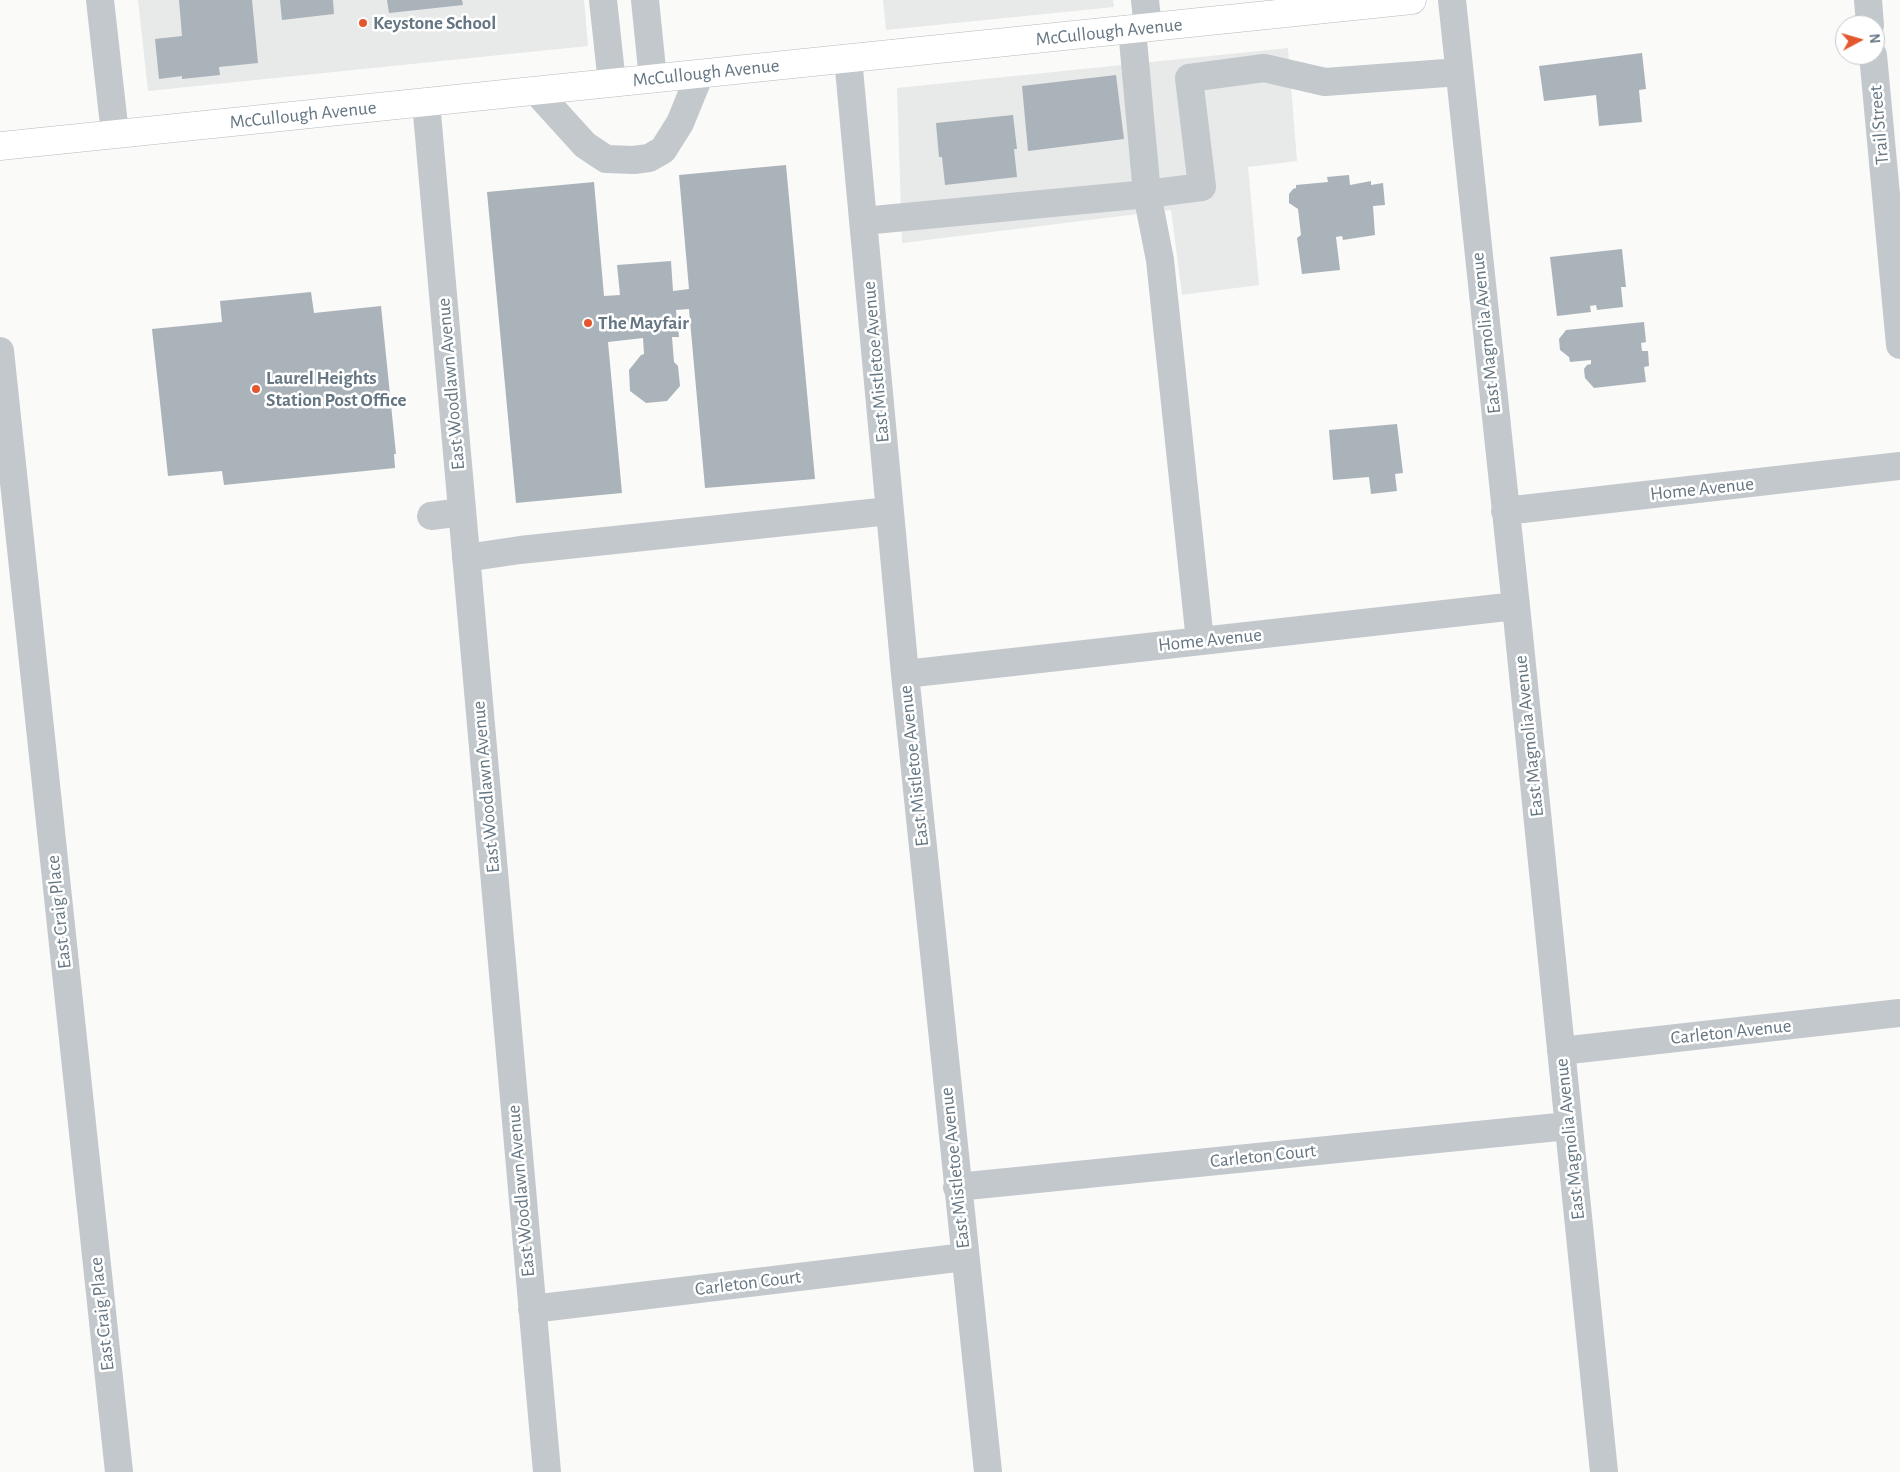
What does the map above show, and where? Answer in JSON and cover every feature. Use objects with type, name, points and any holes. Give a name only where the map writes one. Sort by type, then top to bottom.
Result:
[{"type":"main road","name":"McCullough Avenue","points":[[0,146],[1412,0]]},
{"type":"street","points":[[100,0],[115,134]]},
{"type":"street","points":[[603,0],[612,83]]},
{"type":"street","points":[[644,0],[653,79]]},
{"type":"street","points":[[1145,0],[1140,28],[1147,194],[1160,260],[1200,641]]},
{"type":"street","name":"East Magnolia Avenue","points":[[1452,0],[1604,1472]]},
{"type":"street","points":[[1868,0],[1869,15]]},
{"type":"street","name":"East Mistletoe Avenue","points":[[848,58],[905,674],[964,1257],[988,1472]]},
{"type":"street","name":"Trail Street","points":[[1874,65],[1900,345]]},
{"type":"street","points":[[863,221],[1202,187],[1189,78],[1264,68],[1325,82],[1459,72]]},
{"type":"street","points":[[536,91],[585,145],[606,159],[634,160],[649,158],[663,150],[680,123],[700,74]]},
{"type":"street","name":"East Woodlawn Avenue","points":[[426,102],[547,1472]]},
{"type":"street","name":"East Craig Place","points":[[0,351],[119,1472]]},
{"type":"street","name":"Home Avenue","points":[[1505,511],[1900,466]]},
{"type":"street","points":[[466,558],[520,550],[889,510]]},
{"type":"street","points":[[431,516],[462,512]]},
{"type":"street","name":"Home Avenue","points":[[905,674],[1516,606]]},
{"type":"street","name":"Carleton Avenue","points":[[1561,1051],[1900,1013]]},
{"type":"street","name":"Carleton Court","points":[[957,1187],[1568,1126]]},
{"type":"street","name":"Carleton Court","points":[[532,1309],[964,1257]]},
{"type":"shaded area","name":"Keystone School","points":[[138,0],[584,0],[588,46],[148,91]]},
{"type":"shaded area","points":[[883,0],[1113,0],[1114,7],[886,30]]},
{"type":"shaded area","points":[[1288,48],[1297,161],[1248,167],[1259,285],[1182,295],[1171,210],[902,243],[897,88]]},
{"type":"building","points":[[179,0],[252,0],[258,63],[219,67],[220,75],[182,79],[182,76],[159,79],[155,39],[182,36]]},
{"type":"building","points":[[280,0],[333,0],[334,14],[282,20]]},
{"type":"building","points":[[387,0],[462,0],[463,5],[389,13]]},
{"type":"building","points":[[1642,53],[1646,89],[1639,90],[1642,122],[1599,126],[1596,95],[1544,101],[1539,66]]},
{"type":"building","points":[[1116,75],[1124,139],[1028,151],[1022,86]]},
{"type":"building","points":[[1013,115],[1017,149],[1014,149],[1017,177],[945,185],[942,157],[939,157],[936,123]]},
{"type":"building","name":"The Mayfair","points":[[786,165],[815,479],[705,488],[689,309],[676,310],[679,337],[672,337],[674,362],[678,366],[680,386],[667,401],[646,403],[630,391],[629,370],[641,355],[644,354],[643,338],[608,342],[622,493],[516,503],[487,192],[594,182],[604,296],[620,295],[617,265],[671,261],[673,291],[689,289],[679,175]]},
{"type":"building","points":[[1349,175],[1350,185],[1371,181],[1371,185],[1383,183],[1385,205],[1373,206],[1375,235],[1343,240],[1342,236],[1336,237],[1340,270],[1302,274],[1297,238],[1301,235],[1298,209],[1289,203],[1289,194],[1296,188],[1296,185],[1328,182],[1327,177]]},
{"type":"building","points":[[1622,249],[1626,287],[1621,287],[1623,307],[1597,310],[1596,305],[1590,306],[1591,312],[1557,316],[1550,257]]},
{"type":"building","points":[[311,292],[314,313],[381,306],[396,454],[394,454],[395,468],[224,485],[222,471],[168,476],[152,329],[222,322],[220,301]]},
{"type":"building","points":[[1644,322],[1646,342],[1641,343],[1642,351],[1648,351],[1649,366],[1644,367],[1646,382],[1594,388],[1585,378],[1584,369],[1587,365],[1591,364],[1591,360],[1570,362],[1569,357],[1560,350],[1559,339],[1566,330]]},
{"type":"building","points":[[1397,424],[1403,473],[1395,474],[1397,491],[1371,494],[1369,477],[1333,480],[1329,430]]},
{"type":"place","name":"Keystone School","points":[[363,23]]},
{"type":"place","name":"The Mayfair","points":[[588,323]]},
{"type":"place","name":"Laurel Heights Station Post Office","points":[[256,389]]}]
